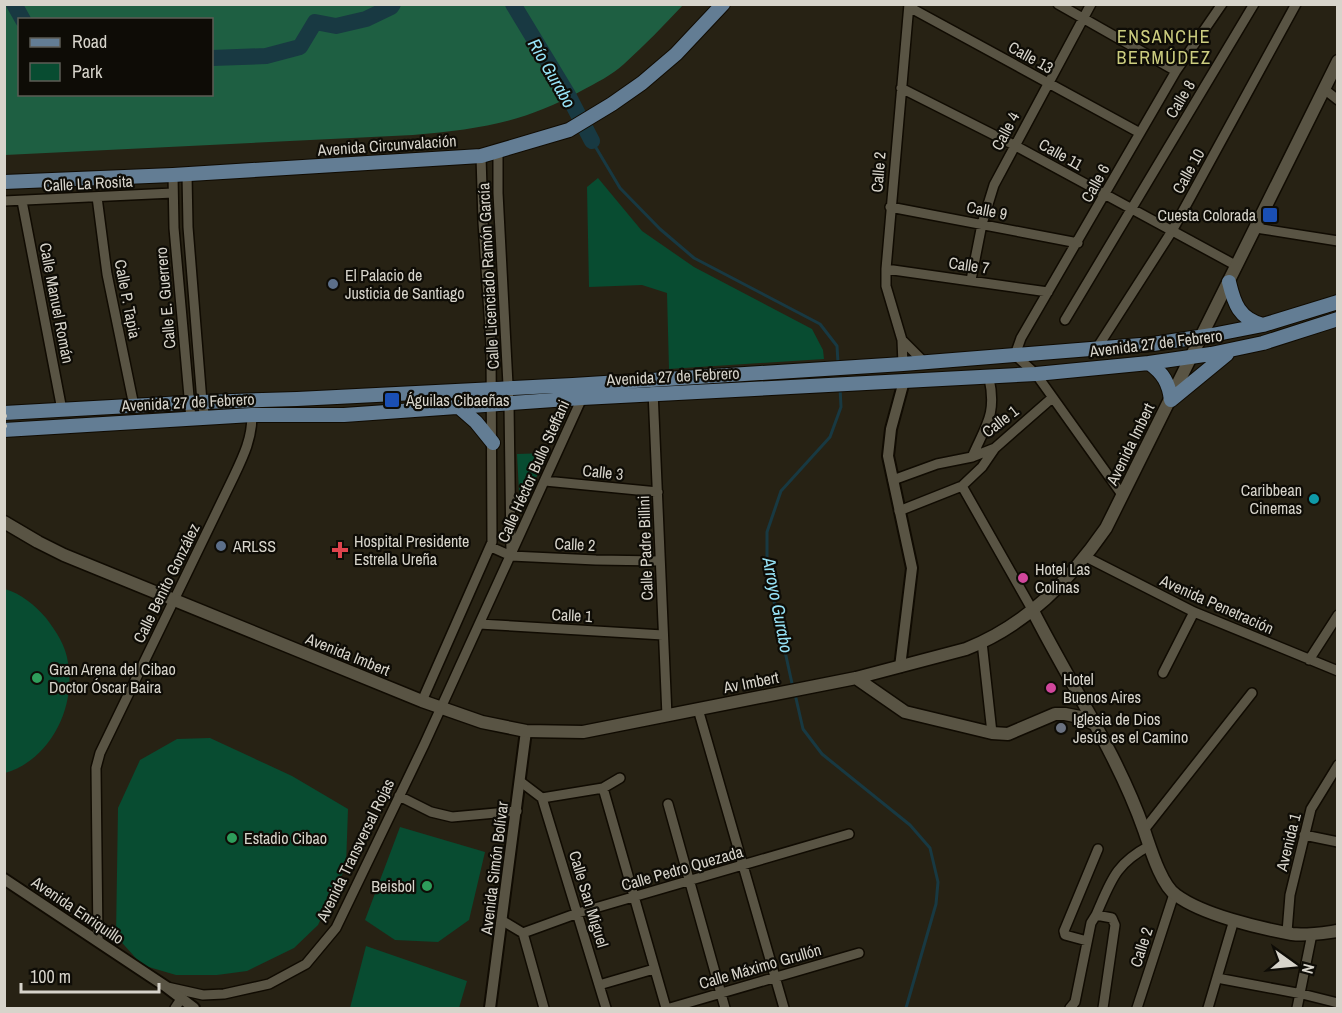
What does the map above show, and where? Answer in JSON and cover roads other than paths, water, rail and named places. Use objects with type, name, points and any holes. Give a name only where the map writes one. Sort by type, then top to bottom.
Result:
[{"type":"main road","name":"Avenida Circunvalación","points":[[4,182],[481,156],[569,130],[612,104],[642,83],[676,54],[723,4]]},
{"type":"main road","name":"Avenida Imbert","points":[[811,687],[933,659],[982,642],[1033,611],[1068,578],[1086,557],[1106,528],[1123,496],[1338,61]]},
{"type":"main road","points":[[1229,282],[1234,303],[1239,311],[1245,318],[1263,325]]},
{"type":"main road","name":"Avenida 27 de Febrero","points":[[4,413],[653,380],[903,364],[1152,344],[1263,325],[1338,302]]},
{"type":"main road","name":"Avenida 27 de Febrero","points":[[4,430],[252,415],[344,415],[860,382],[989,378],[1192,357],[1232,350],[1338,319]]},
{"type":"main road","points":[[1171,399],[1232,350]]},
{"type":"main road","points":[[1149,363],[1163,375],[1170,390],[1171,399]]},
{"type":"main road","points":[[460,408],[476,422],[493,443]]},
{"type":"main road","name":"Avenida Imbert","points":[[4,522],[64,555],[422,701],[482,722],[526,731],[583,732],[698,709]]},
{"type":"main road","points":[[1033,611],[1130,792],[1156,865],[1174,894],[1199,908],[1234,920],[1287,932],[1338,931]]},
{"type":"main road","points":[[856,678],[905,712],[992,733],[1008,734],[1055,714],[1080,717],[1094,724]]},
{"type":"main road","name":"Av Imbert","points":[[698,709],[811,687]]},
{"type":"street","points":[[1058,4],[1176,71]]},
{"type":"street","name":"Calle 4","points":[[971,280],[982,224],[994,185],[1090,4]]},
{"type":"street","name":"Calle 6","points":[[1015,355],[1021,338],[1176,71],[1222,4]]},
{"type":"street","name":"Calle 8","points":[[1065,320],[1254,4]]},
{"type":"street","name":"Calle 10","points":[[1097,348],[1172,231],[1296,4]]},
{"type":"street","name":"Calle 13","points":[[909,5],[1047,84],[1140,133]]},
{"type":"street","name":"Calle 2","points":[[903,364],[902,340],[886,286],[886,269],[909,5]]},
{"type":"street","name":"Calle 11","points":[[901,87],[1014,145],[1237,266]]},
{"type":"street","points":[[1324,89],[1338,100]]},
{"type":"street","name":"Calle Licenciado Ramón García","points":[[440,708],[511,556],[509,404],[498,193],[498,151]]},
{"type":"street","name":"Calle Licenciado Ramón García","points":[[422,701],[491,547],[492,389],[481,156]]},
{"type":"street","name":"Calle E. Guerrero","points":[[180,174],[173,193],[198,418]]},
{"type":"street","name":"Calle E. Guerrero","points":[[180,174],[188,227],[195,403],[198,418]]},
{"type":"street","name":"Calle La Rosita","points":[[4,201],[173,193]]},
{"type":"street","name":"Calle P. Tapia","points":[[97,197],[107,274],[134,406]]},
{"type":"street","name":"Calle Manuel Román","points":[[22,201],[62,410]]},
{"type":"street","name":"Calle 9","points":[[890,207],[1078,243]]},
{"type":"street","points":[[1256,228],[1338,241]]},
{"type":"street","name":"Calle 7","points":[[886,269],[1048,292]]},
{"type":"street","name":"Calle 2","points":[[902,340],[924,362]]},
{"type":"street","points":[[1015,355],[1036,374],[1123,496]]},
{"type":"street","points":[[972,457],[992,409],[993,395],[989,378]]},
{"type":"street","name":"Calle Padre Billini","points":[[653,380],[667,716]]},
{"type":"street","points":[[900,667],[912,568],[888,456],[891,429],[904,381]]},
{"type":"street","name":"Calle Héctor Bullo Steffani","points":[[511,556],[582,398]]},
{"type":"street","name":"Calle 1","points":[[893,480],[937,464],[972,457],[995,447],[1052,398]]},
{"type":"street","name":"Calle Benito González","points":[[98,941],[96,768],[100,753],[249,444],[252,415]]},
{"type":"street","points":[[899,511],[962,486],[982,467],[995,447]]},
{"type":"street","name":"Calle 3","points":[[545,481],[658,492]]},
{"type":"street","points":[[962,486],[1033,611]]},
{"type":"street","name":"Calle 2","points":[[491,547],[511,556],[596,561],[659,561]]},
{"type":"street","name":"Avenida Penetración","points":[[1086,557],[1194,612],[1338,671]]},
{"type":"street","points":[[1163,673],[1194,612]]},
{"type":"street","points":[[1309,660],[1338,615]]},
{"type":"street","name":"Calle 1","points":[[479,624],[663,635]]},
{"type":"street","points":[[982,642],[992,733]]},
{"type":"street","points":[[1144,830],[1252,693]]},
{"type":"street","name":"Avenida Transversal Rojas","points":[[165,986],[203,995],[224,994],[269,984],[306,964],[336,928],[440,708]]},
{"type":"street","points":[[698,709],[784,1008]]},
{"type":"street","name":"Avenida Simón Bolívar","points":[[490,1008],[526,731]]},
{"type":"street","name":"Avenida 1","points":[[1287,932],[1290,895],[1311,809],[1338,765]]},
{"type":"street","points":[[521,782],[542,798],[603,788],[620,778]]},
{"type":"street","points":[[603,788],[654,969],[668,1008]]},
{"type":"street","points":[[399,796],[430,812],[452,817],[517,810]]},
{"type":"street","name":"Calle San Miguel","points":[[542,798],[606,1008]]},
{"type":"street","points":[[668,804],[725,1008]]},
{"type":"street","name":"Calle Pedro Quezada","points":[[523,933],[578,913],[849,834]]},
{"type":"street","points":[[1304,835],[1338,842]]},
{"type":"street","points":[[1070,1008],[1075,1002],[1091,923],[1112,878],[1120,866],[1132,855],[1149,846]]},
{"type":"street","points":[[1087,940],[1065,935],[1064,931],[1098,849]]},
{"type":"street","name":"Avenida Enriquillo","points":[[4,879],[165,986],[178,1004],[194,1008]]},
{"type":"street","name":"Calle 2","points":[[1137,1008],[1174,894]]},
{"type":"street","points":[[1096,915],[1112,918],[1115,925],[1103,1008]]},
{"type":"street","points":[[1208,1008],[1234,920]]},
{"type":"street","points":[[503,921],[523,933],[544,1008]]},
{"type":"street","points":[[1298,1008],[1312,933]]},
{"type":"street","name":"Calle Máximo Grullón","points":[[668,1008],[859,953]]},
{"type":"street","points":[[599,985],[654,969]]},
{"type":"street","points":[[1217,978],[1338,1003]]},
{"type":"waterway","points":[[14,4],[22,18]]},
{"type":"waterway","points":[[213,58],[266,56],[300,47],[315,22],[336,26],[366,19],[393,4]]},
{"type":"waterway","name":"Río Gurabo","points":[[513,4],[568,95],[592,141]]},
{"type":"waterway","name":"Arroyo Gurabo","points":[[592,141],[620,188],[660,229],[694,258],[820,324],[837,346],[838,363]]},
{"type":"waterway","name":"Arroyo Gurabo","points":[[793,688],[767,569],[767,532],[781,491],[830,437],[841,407],[840,387]]},
{"type":"waterway","name":"Arroyo Gurabo","points":[[795,694],[803,729],[822,754],[910,825],[930,848],[938,882],[936,904],[906,1008]]},
{"type":"place","name":"Cuesta Colorada","points":[[1270,215]]},
{"type":"place","name":"El Palacio de Justicia de Santiago","points":[[333,284]]},
{"type":"place","name":"Águilas Cibaeñas","points":[[392,400]]},
{"type":"place","name":"Caribbean Cinemas","points":[[1314,499]]},
{"type":"place","name":"ARLSS","points":[[221,546]]},
{"type":"place","name":"Hospital Presidente Estrella Ureña","points":[[340,550]]},
{"type":"place","name":"Hotel Las Colinas","points":[[1023,578]]},
{"type":"place","name":"Gran Arena del Cibao Doctor Óscar Baira","points":[[37,678]]},
{"type":"place","name":"Hotel Buenos Aires","points":[[1051,688]]},
{"type":"place","name":"Iglesia de Dios Jesús es el Camino","points":[[1061,728]]},
{"type":"place","name":"Estadio Cibao","points":[[232,838]]},
{"type":"place","name":"Beisbol","points":[[427,886]]},
{"type":"district","name":"ENSANCHE BERMÚDEZ","points":[[1164,46]]}]
